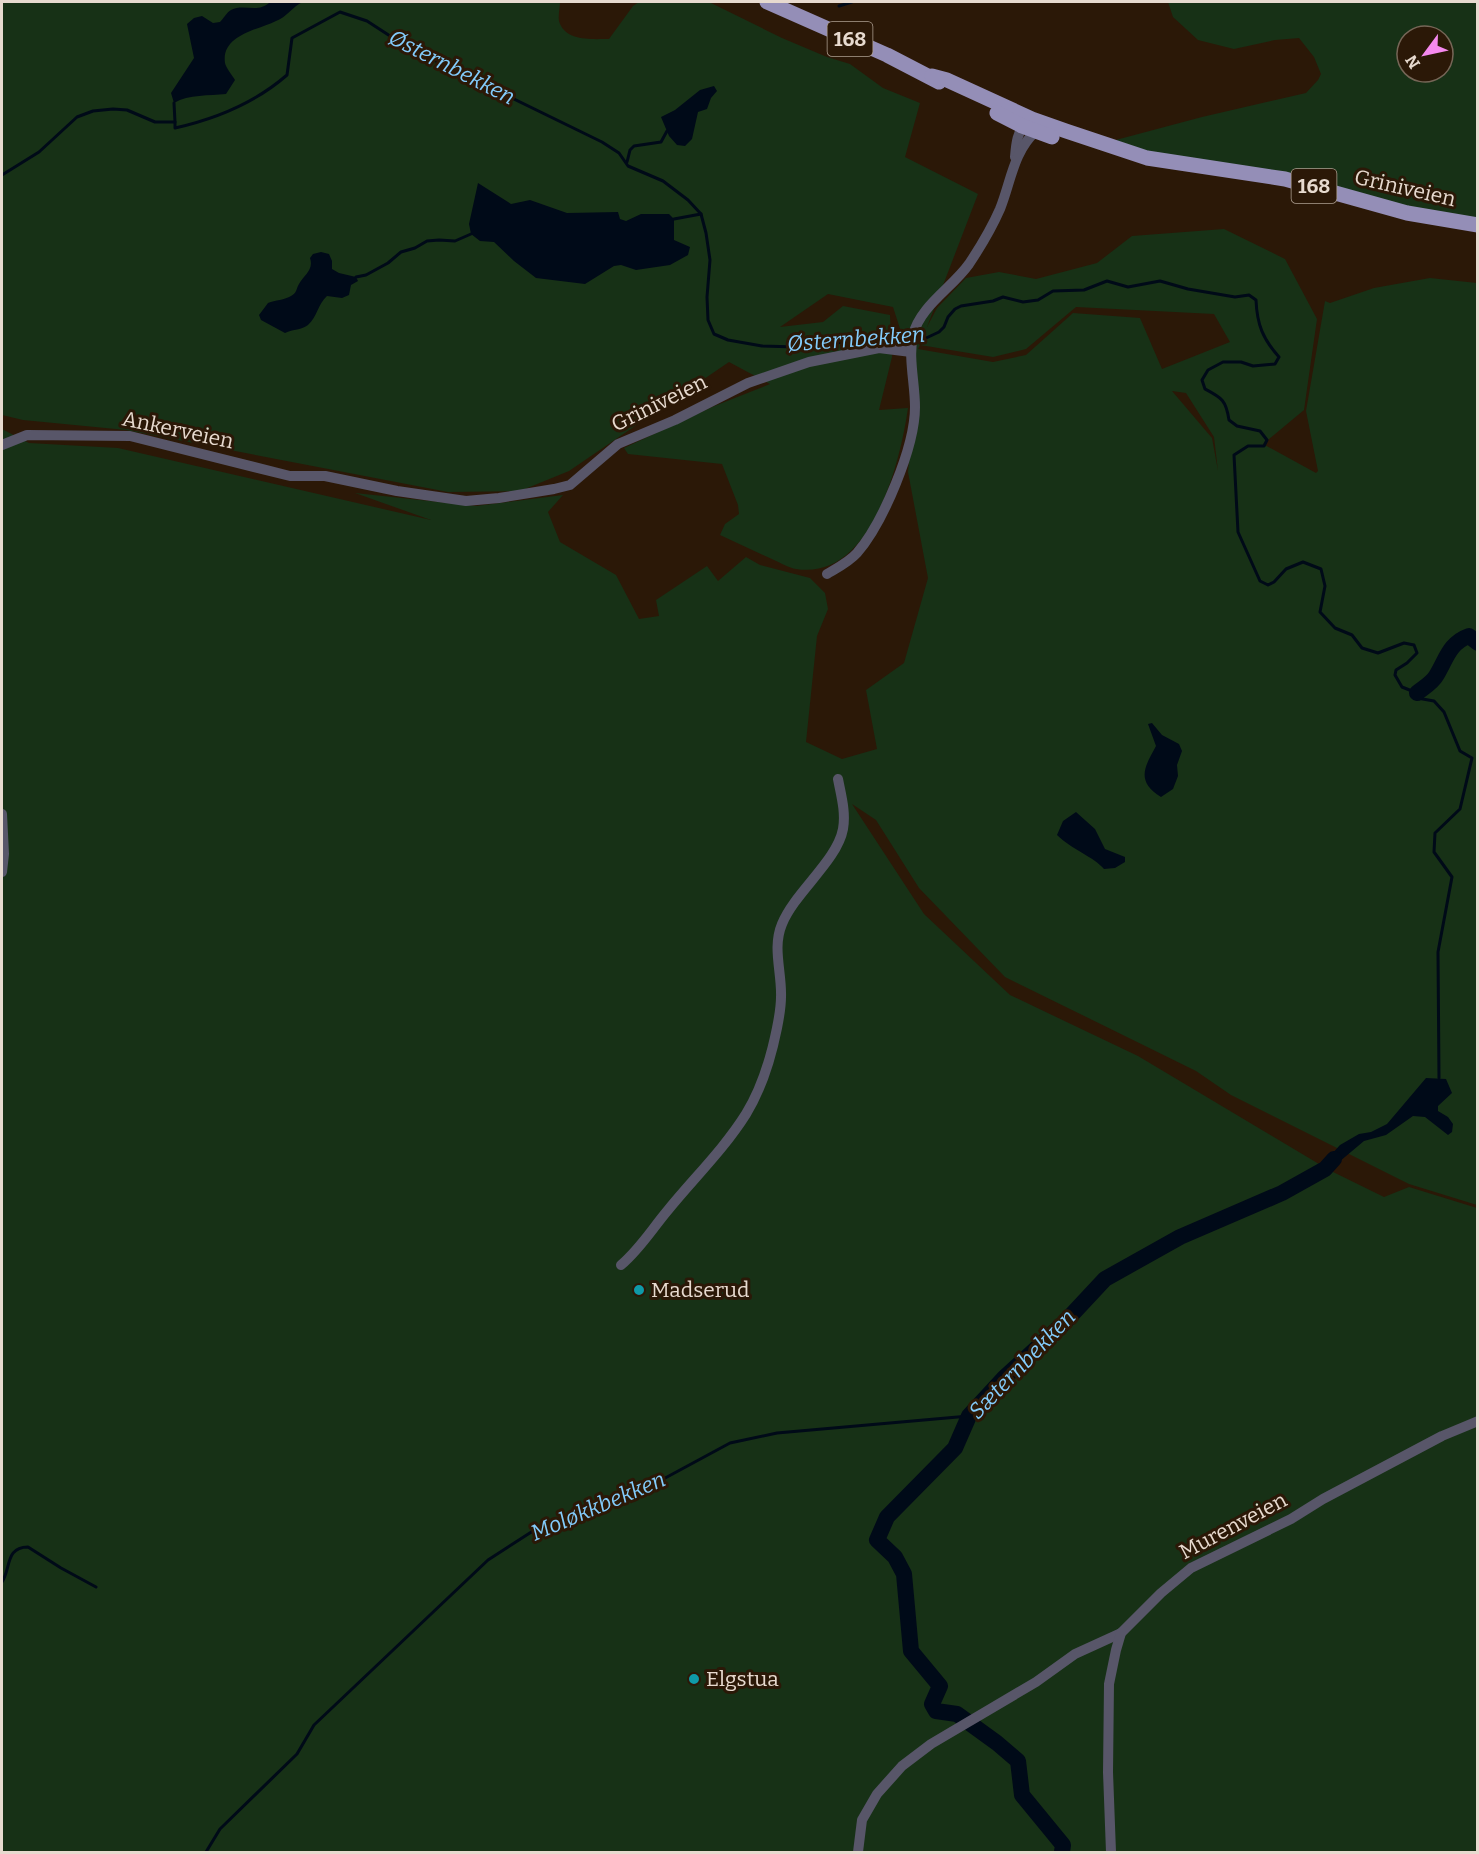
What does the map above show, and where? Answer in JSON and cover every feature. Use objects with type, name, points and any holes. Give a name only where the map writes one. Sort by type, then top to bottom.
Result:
[{"type":"main road","name":"Griniveien","points":[[767,2],[932,76],[945,86],[1030,125],[1147,158],[1285,179],[1407,213],[1478,225]]},
{"type":"street","points":[[827,574],[856,554],[882,516],[899,476],[915,410],[912,343],[918,319],[969,264],[999,210],[1015,160],[1016,142],[1030,125]]},
{"type":"street","name":"Griniveien","points":[[290,476],[325,476],[397,491],[466,501],[554,489],[570,485],[618,444],[675,420],[748,383],[809,362],[912,343]]},
{"type":"street","name":"Ankerveien","points":[[2,444],[21,436],[130,436],[290,476]]},
{"type":"street","points":[[621,1266],[643,1244],[745,1116],[760,1086],[777,1028],[781,997],[776,949],[781,926],[792,904],[834,849],[843,830],[843,808],[838,779]]},
{"type":"street","points":[[2,814],[4,854],[2,872]]},
{"type":"street","name":"Murenveien","points":[[1111,1852],[1108,1772],[1109,1684],[1122,1633],[1161,1593],[1191,1568],[1291,1519],[1323,1499],[1442,1436],[1478,1421]]},
{"type":"street","points":[[858,1852],[862,1820],[877,1794],[902,1766],[931,1744],[1036,1682],[1075,1654],[1122,1633]]},
{"type":"green space","points":[[2,2],[560,2],[559,21],[567,33],[580,38],[609,39],[633,6],[639,2],[709,2],[782,38],[850,64],[883,88],[920,103],[905,157],[978,194],[927,327],[937,308],[966,278],[999,272],[1036,279],[1097,263],[1132,236],[1224,229],[1285,259],[1317,319],[1304,410],[1263,444],[1316,473],[1318,471],[1306,411],[1325,301],[1330,303],[1374,288],[1430,278],[1477,283],[1477,1205],[1409,1184],[1231,1095],[1196,1071],[1005,977],[919,888],[876,820],[852,804],[924,914],[1010,995],[1138,1056],[1329,1170],[1384,1197],[1409,1187],[1477,1208],[1477,1852],[2,1852],[2,429],[29,443],[118,448],[431,520],[355,493],[476,506],[563,495],[548,512],[560,542],[616,575],[639,619],[659,616],[656,600],[707,566],[718,581],[746,557],[760,565],[810,578],[825,593],[828,609],[817,636],[806,742],[842,759],[877,749],[866,690],[904,663],[928,578],[908,472],[916,378],[893,307],[828,294],[780,327],[823,322],[843,306],[890,315],[892,357],[879,410],[908,408],[898,458],[877,514],[862,538],[844,557],[822,568],[791,568],[720,535],[725,524],[739,514],[738,505],[722,464],[628,454],[624,448],[712,407],[770,384],[729,362],[569,471],[520,491],[448,492],[126,430],[23,420],[2,415]],"holes":[[[1076,307],[1214,314],[1230,342],[1162,369],[1140,318],[1073,313],[1026,355],[993,362],[918,349],[920,345],[993,357],[1026,349]],[[1172,391],[1186,393],[1214,437],[1218,471],[1212,438]]]},
{"type":"green space","points":[[1168,2],[1477,2],[1477,222],[1180,161],[1112,141],[1306,93],[1321,74],[1314,57],[1299,38],[1275,40],[1234,49],[1198,40],[1173,17]]},
{"type":"water","points":[[270,2],[303,2],[280,19],[242,35],[229,46],[225,54],[225,63],[235,80],[226,94],[193,97],[174,103],[171,93],[194,58],[187,24],[194,18],[202,16],[213,23],[220,22],[236,8],[256,8]]},
{"type":"water","points":[[714,86],[717,91],[711,98],[707,109],[698,112],[692,139],[685,146],[677,145],[669,136],[661,117],[675,110],[700,90]]},
{"type":"water","points":[[478,183],[511,204],[530,200],[567,213],[618,212],[620,219],[626,221],[641,214],[669,214],[674,219],[674,240],[690,247],[688,255],[670,265],[636,270],[621,265],[614,266],[585,284],[536,278],[494,242],[480,241],[471,234],[469,224]]},
{"type":"water","points":[[321,252],[329,254],[332,269],[356,277],[358,281],[351,285],[349,295],[342,298],[327,296],[314,318],[303,328],[285,333],[261,320],[259,315],[268,303],[294,294],[310,269],[310,258],[313,254]]},
{"type":"water","points":[[1152,723],[1162,735],[1179,744],[1182,751],[1177,765],[1178,776],[1173,789],[1161,797],[1145,780],[1148,761],[1156,746],[1148,724]]},
{"type":"water","points":[[1076,812],[1095,829],[1105,849],[1125,857],[1125,862],[1115,868],[1104,869],[1057,835],[1063,821]]},
{"type":"water","points":[[1426,1078],[1446,1079],[1452,1093],[1438,1106],[1438,1111],[1448,1117],[1453,1124],[1452,1132],[1448,1135],[1425,1117],[1413,1116],[1386,1135],[1364,1141],[1339,1162],[1330,1156],[1340,1145],[1359,1134],[1371,1132],[1387,1124]]},
{"type":"waterway","points":[[839,6],[852,2]]},
{"type":"waterway","name":"Østernbekken","points":[[2,175],[39,152],[77,117],[93,111],[127,110],[155,122],[175,122],[175,128],[205,120],[234,108],[275,85],[287,75],[292,38],[340,12],[367,21],[407,47],[602,142],[619,153],[628,166],[663,181],[688,200],[701,214],[706,233],[710,260],[708,320],[714,334],[728,340],[762,346],[797,347],[892,337],[924,339],[939,332],[948,317],[961,306],[993,301],[1003,297],[1023,302],[1038,300],[1053,291],[1084,290],[1107,281],[1128,287],[1160,281],[1188,289],[1235,297],[1249,295],[1256,300],[1259,324],[1265,338],[1279,357],[1275,364],[1253,366],[1241,362],[1223,362],[1208,370],[1202,380],[1205,389],[1219,397],[1225,404],[1229,420],[1237,426],[1260,431],[1267,440],[1264,446],[1248,446],[1234,455],[1238,532],[1260,581],[1268,585],[1286,569],[1303,562],[1321,569],[1325,586],[1320,612],[1335,628],[1352,635],[1362,648],[1378,653],[1404,643],[1414,645],[1417,653],[1396,670],[1395,675],[1402,687],[1417,693],[1417,698],[1434,701],[1444,712],[1460,751],[1472,758],[1460,809],[1435,833],[1434,852],[1452,877],[1438,952],[1439,1078]]},
{"type":"waterway","points":[[174,103],[175,122]]},
{"type":"waterway","points":[[627,162],[630,150],[634,146],[661,142],[667,131]]},
{"type":"waterway","points":[[674,219],[701,214]]},
{"type":"waterway","points":[[356,277],[366,275],[388,263],[401,252],[427,241],[455,241],[471,234]]},
{"type":"waterway","points":[[1417,693],[1434,679],[1457,643],[1469,636],[1478,643]]},
{"type":"waterway","name":"Sæternbekken","points":[[1062,1852],[1063,1845],[1022,1795],[1018,1761],[957,1714],[936,1711],[932,1704],[940,1686],[911,1651],[904,1574],[895,1557],[877,1540],[887,1517],[955,1448],[969,1416],[1004,1378],[1063,1324],[1105,1279],[1180,1237],[1282,1193],[1325,1169],[1334,1159]]},
{"type":"waterway","name":"Moløkkbekken","points":[[206,1852],[220,1829],[297,1754],[314,1725],[488,1560],[536,1529],[630,1497],[730,1443],[777,1433],[969,1416]]},
{"type":"waterway","points":[[2,1582],[12,1555],[21,1548],[28,1547],[96,1587]]},
{"type":"place","name":"Madserud","points":[[639,1290]]},
{"type":"place","name":"Elgstua","points":[[694,1679]]}]
